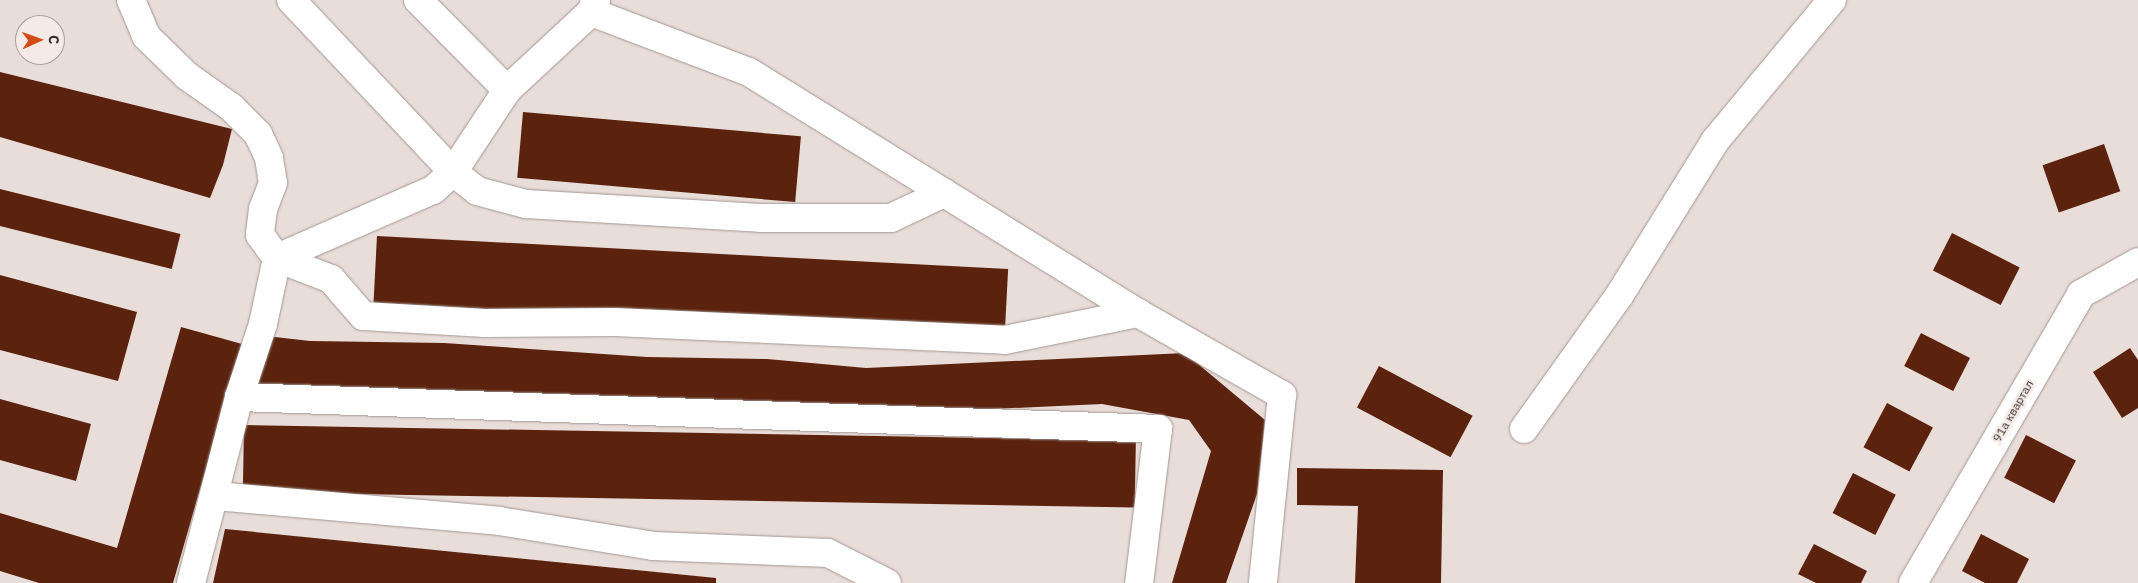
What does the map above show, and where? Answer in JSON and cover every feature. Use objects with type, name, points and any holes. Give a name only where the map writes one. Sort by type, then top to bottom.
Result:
[{"type":"street","points":[[132,0],[146,36],[187,76],[231,107],[258,134],[269,158],[274,183],[263,209],[260,235],[277,258],[331,279],[363,316],[485,323],[615,322],[1005,340],[1138,313]]},
{"type":"street","points":[[291,0],[453,172],[477,191],[526,204],[760,218],[891,218],[944,193]]},
{"type":"street","points":[[418,0],[507,90]]},
{"type":"street","points":[[1524,429],[1618,296],[1715,141],[1832,0]]},
{"type":"street","points":[[277,258],[433,190],[453,172],[507,90],[593,6],[749,72],[1138,313],[1282,395],[1263,583]]},
{"type":"street","points":[[191,583],[239,397],[262,324],[277,258]]},
{"type":"street","name":"91а квартал","points":[[1913,583],[2082,294],[2138,262]]},
{"type":"street","points":[[239,397],[1158,429],[1139,583]]},
{"type":"street","points":[[215,496],[499,521],[653,546],[828,553],[887,583]]},
{"type":"building","points":[[0,72],[232,129],[223,165],[210,198],[0,137]]},
{"type":"building","points":[[523,112],[801,136],[795,202],[517,178]]},
{"type":"building","points":[[2104,144],[2120,191],[2059,212],[2043,165]]},
{"type":"building","points":[[0,189],[180,234],[172,269],[0,226]]},
{"type":"building","points":[[1952,233],[2020,268],[2001,305],[1933,270]]},
{"type":"building","points":[[377,236],[1008,269],[1005,338],[373,305]]},
{"type":"building","points":[[0,275],[137,312],[118,381],[0,350]]},
{"type":"building","points":[[181,327],[242,344],[173,583],[39,583],[0,571],[0,513],[117,548]]},
{"type":"building","points":[[1921,333],[1970,358],[1953,391],[1904,366]]},
{"type":"building","points":[[266,336],[310,341],[444,343],[647,357],[767,359],[866,368],[1185,353],[1265,420],[1257,494],[1226,583],[1172,583],[1211,451],[1189,420],[1102,404],[905,413],[358,396],[250,383]]},
{"type":"building","points":[[2130,348],[2138,360],[2138,408],[2122,418],[2093,372]]},
{"type":"building","points":[[1379,366],[1473,416],[1451,457],[1357,407]]},
{"type":"building","points":[[0,399],[91,424],[76,481],[0,460]]},
{"type":"building","points":[[1887,403],[1933,427],[1909,472],[1864,447]]},
{"type":"building","points":[[244,425],[1136,441],[1135,508],[243,492]]},
{"type":"building","points":[[2026,435],[2076,460],[2054,503],[2004,478]]},
{"type":"building","points":[[1297,468],[1443,470],[1441,583],[1355,583],[1358,506],[1297,505]]},
{"type":"building","points":[[1853,473],[1896,495],[1875,535],[1833,513]]},
{"type":"building","points":[[225,529],[716,578],[716,583],[213,583]]},
{"type":"building","points":[[1981,534],[2029,559],[2017,583],[1985,583],[1962,571]]},
{"type":"building","points":[[1814,544],[1867,571],[1861,583],[1816,583],[1798,574]]}]
